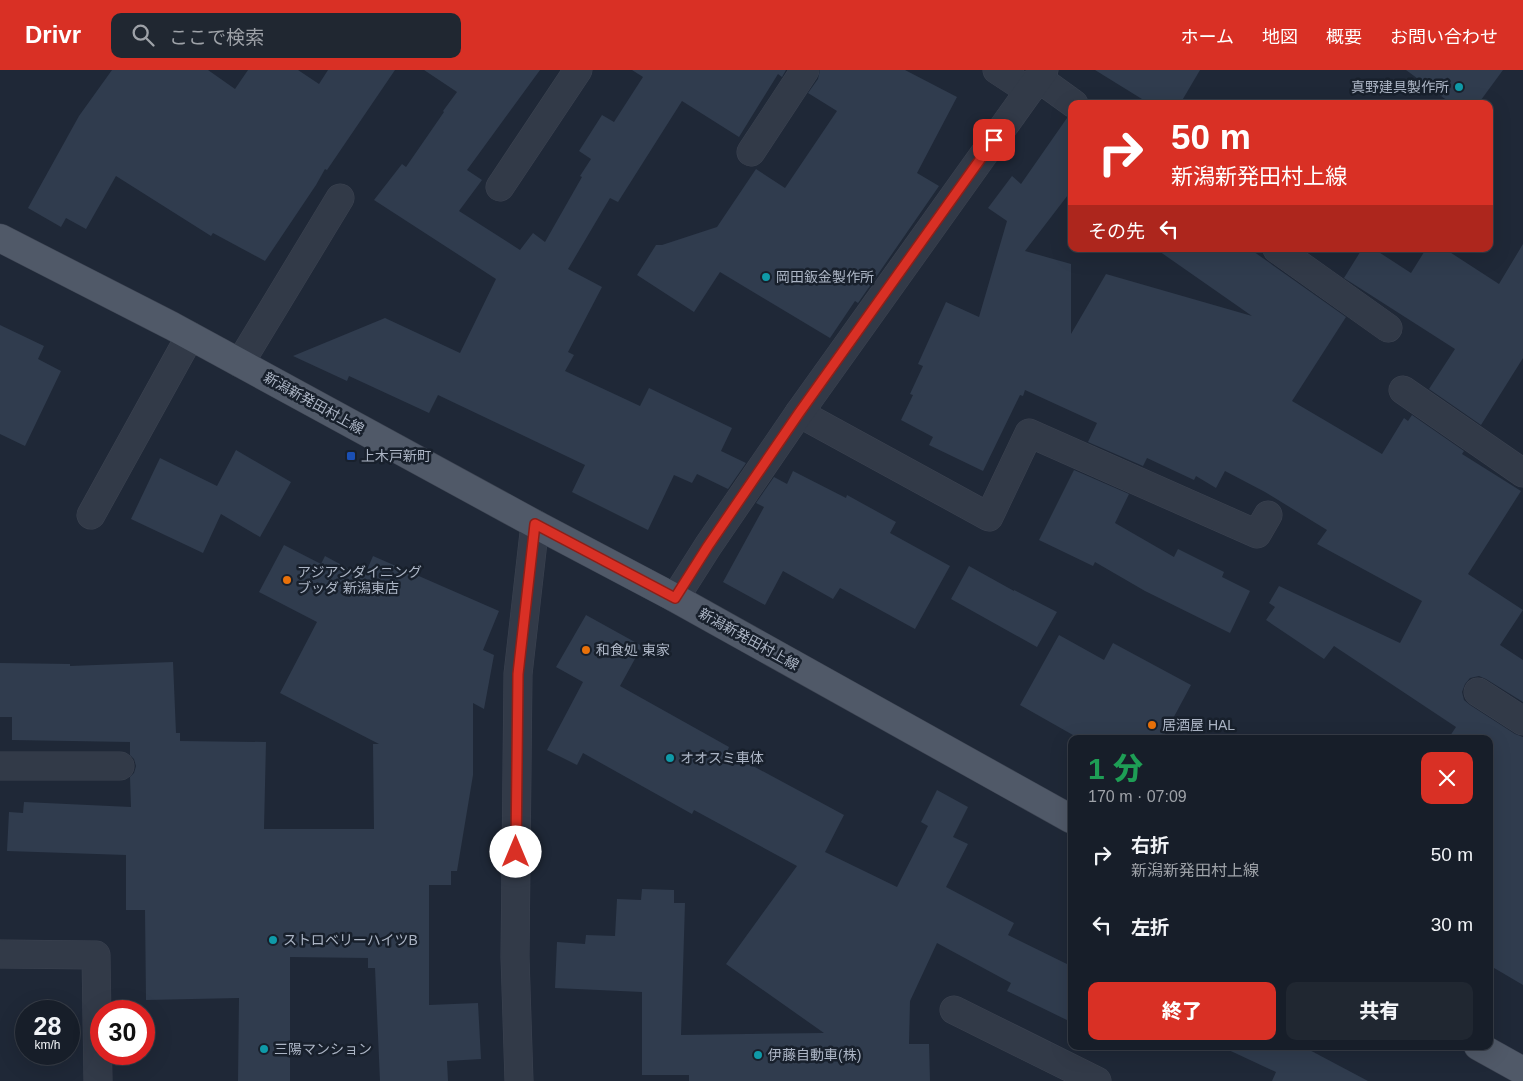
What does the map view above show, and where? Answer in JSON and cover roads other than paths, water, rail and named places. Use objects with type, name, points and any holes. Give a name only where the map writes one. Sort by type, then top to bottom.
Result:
[{"type":"main road","name":"新潟新発田村上線","points":[[0,238],[190,336],[675,598],[1068,817]]},
{"type":"main road","points":[[1484,1050],[1520,1072]]},
{"type":"street","points":[[500,187],[578,70]]},
{"type":"street","points":[[751,152],[805,70]]},
{"type":"street","points":[[997,70],[1037,80],[1068,100]]},
{"type":"street","points":[[675,598],[708,546],[799,413],[1037,80]]},
{"type":"street","points":[[240,363],[340,198]]},
{"type":"street","points":[[1281,252],[1388,328]]},
{"type":"street","points":[[91,515],[190,336]]},
{"type":"street","points":[[1403,390],[1523,474]]},
{"type":"street","points":[[799,413],[989,517],[1029,433],[1257,534],[1268,515]]},
{"type":"street","points":[[519,1081],[515,957],[518,674],[535,524]]},
{"type":"street","points":[[1478,692],[1523,721]]},
{"type":"street","points":[[0,766],[120,766]]},
{"type":"street","points":[[0,954],[96,955],[98,1081]]},
{"type":"street","points":[[954,1010],[1097,1081]]},
{"type":"place","name":"真野建具製作所","points":[[1459,87]]},
{"type":"place","name":"岡田鈑金製作所","points":[[766,277]]},
{"type":"place","name":"上木戸新町","points":[[351,456]]},
{"type":"place","name":"アジアンダイニング ブッダ 新潟東店","points":[[287,580]]},
{"type":"place","name":"和食処 東家","points":[[586,650]]},
{"type":"place","name":"居酒屋 HAL","points":[[1152,725]]},
{"type":"place","name":"オオスミ車体","points":[[670,758]]},
{"type":"place","name":"ストロベリーハイツB","points":[[273,940]]},
{"type":"place","name":"三陽マンション","points":[[264,1049]]},
{"type":"place","name":"伊藤自動車(株)","points":[[758,1055]]}]
